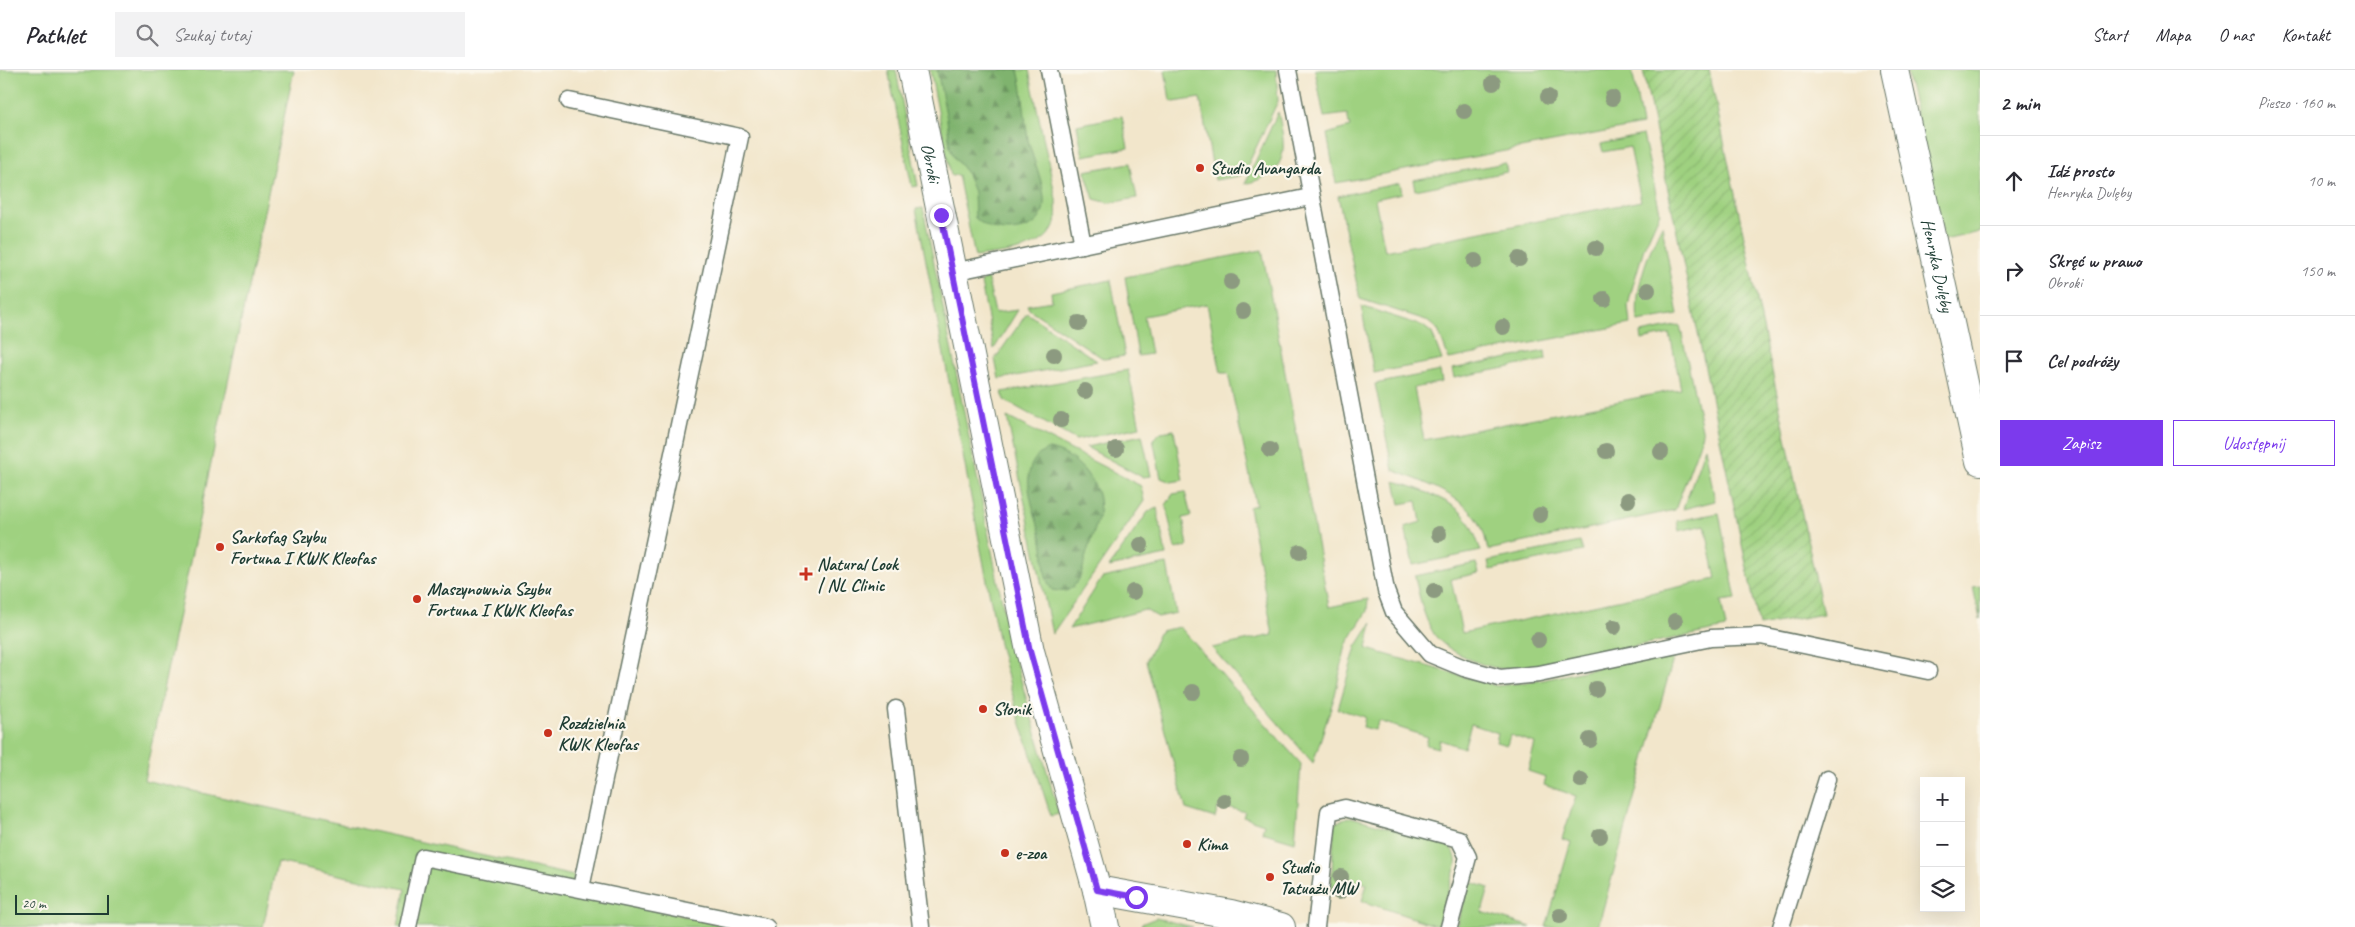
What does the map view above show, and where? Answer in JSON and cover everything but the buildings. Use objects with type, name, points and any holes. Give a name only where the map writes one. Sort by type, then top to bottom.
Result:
[{"type":"street","name":"Obroki","points":[[912,70],[1030,651],[1097,890],[1104,927]]},
{"type":"street","name":"Henryka Dulęby","points":[[1894,70],[1980,461]]},
{"type":"street","points":[[1097,890],[1231,914],[1281,927]]},
{"type":"lane","points":[[1049,70],[1083,246]]},
{"type":"lane","points":[[1288,70],[1310,197],[1386,591],[1394,612],[1430,654],[1464,668],[1500,678],[1539,674],[1712,638],[1760,636],[1928,671]]},
{"type":"lane","points":[[569,101],[740,137],[581,888]]},
{"type":"lane","points":[[953,272],[1310,197]]},
{"type":"lane","points":[[896,709],[920,927]]},
{"type":"lane","points":[[1781,927],[1827,779]]},
{"type":"lane","points":[[1316,927],[1329,812],[1345,808],[1459,839],[1468,857],[1449,927]]},
{"type":"lane","points":[[408,927],[423,857],[766,927]]},
{"type":"green space","points":[[0,70],[294,70],[144,780],[574,876],[571,891],[733,927],[398,927],[405,889],[277,862],[263,927],[0,927]]},
{"type":"green space","points":[[888,70],[896,70],[918,186],[912,187]]},
{"type":"green space","points":[[930,70],[1029,70],[1056,199],[1056,219],[1052,230],[1035,244],[1010,252],[975,257],[958,175],[951,176]]},
{"type":"green space","points":[[937,70],[1018,70],[1022,87],[1028,139],[1043,192],[1044,205],[1041,216],[1033,225],[1012,231],[1001,230],[985,225],[975,218],[974,192],[966,172],[954,157],[950,147],[947,119]]},
{"type":"green space","points":[[1165,70],[1276,70],[1278,101],[1244,173],[1239,176],[1215,180],[1200,98],[1174,102],[1170,100]]},
{"type":"green space","points":[[1315,70],[1632,70],[1642,125],[1336,183],[1327,134],[1350,127],[1347,114],[1324,117]]},
{"type":"green space","points":[[1643,70],[1709,70],[1823,614],[1759,626]]},
{"type":"green space","points":[[1906,70],[1980,70],[1980,232],[1944,240]]},
{"type":"green space","points":[[1278,112],[1283,138],[1281,158],[1277,166],[1270,173],[1245,184]]},
{"type":"green space","points":[[1122,116],[1128,148],[1083,156],[1077,125]]},
{"type":"green space","points":[[1643,135],[1660,212],[1644,248],[1632,289],[1628,306],[1630,324],[1449,359],[1438,330],[1426,320],[1360,299],[1338,196],[1400,183],[1402,193],[1375,199],[1385,251],[1641,201],[1630,147],[1603,152],[1601,144]]},
{"type":"green space","points":[[1130,163],[1137,198],[1109,203],[1094,199],[1085,171]]},
{"type":"green space","points":[[1505,163],[1507,172],[1415,190],[1413,180]]},
{"type":"green space","points":[[923,208],[1010,641],[1059,814],[1051,816],[1018,715],[999,644],[916,209]]},
{"type":"green space","points":[[1662,225],[1678,315],[1638,322],[1638,297],[1643,272],[1651,248]]},
{"type":"green space","points":[[1262,250],[1329,607],[1368,599],[1367,611],[1346,645],[1335,695],[1313,763],[1212,648],[1273,635],[1249,507],[1256,505],[1228,373],[1221,373],[1207,304],[1144,316],[1151,354],[1138,356],[1125,277]]},
{"type":"green space","points":[[987,276],[995,313],[1018,310],[994,349],[981,283]]},
{"type":"green space","points":[[1111,280],[1125,356],[1104,359],[1029,309],[1027,305],[1052,301],[1051,292]]},
{"type":"green space","points":[[1361,306],[1423,326],[1432,333],[1442,360],[1374,373]]},
{"type":"green space","points":[[1027,313],[1097,361],[999,379],[995,359]]},
{"type":"green space","points":[[1680,325],[1703,434],[1675,510],[1488,550],[1480,524],[1464,505],[1429,485],[1393,470],[1375,384],[1440,371],[1442,382],[1414,388],[1424,440],[1681,389],[1670,334],[1642,340],[1641,333]]},
{"type":"green space","points":[[1545,351],[1546,360],[1454,378],[1452,369]]},
{"type":"green space","points":[[1128,370],[1140,427],[1076,440],[1004,400],[1002,392]]},
{"type":"green space","points":[[1007,417],[1141,486],[1144,501],[1052,634]]},
{"type":"green space","points":[[1174,430],[1183,480],[1171,482],[1161,478],[1153,439],[1161,432]]},
{"type":"green space","points":[[1142,435],[1151,476],[1142,477],[1086,447]]},
{"type":"green space","points":[[1705,447],[1715,501],[1683,509]]},
{"type":"green space","points":[[1049,449],[1064,454],[1084,470],[1097,491],[1099,501],[1098,519],[1082,572],[1078,582],[1064,591],[1052,590],[1046,578],[1042,541],[1029,490],[1031,466],[1038,456]]},
{"type":"green space","points":[[1395,481],[1430,494],[1456,508],[1468,522],[1481,551],[1413,565],[1405,527],[1421,522],[1417,501],[1400,504]]},
{"type":"green space","points":[[1185,492],[1191,516],[1183,518],[1188,546],[1175,549],[1166,505],[1173,494]]},
{"type":"green space","points":[[1157,508],[1166,555],[1109,567],[1148,512]]},
{"type":"green space","points":[[1719,513],[1736,599],[1721,601],[1726,628],[1535,666],[1508,669],[1496,668],[1476,662],[1447,646],[1434,634],[1424,613],[1415,576],[1476,563],[1479,573],[1451,579],[1462,633],[1716,579],[1705,525],[1679,531],[1677,521]]},
{"type":"green space","points":[[1580,542],[1583,551],[1490,570],[1488,561]]},
{"type":"green space","points":[[1167,564],[1176,613],[1158,617],[1145,610],[1069,629],[1102,578]]},
{"type":"green space","points":[[1980,586],[1980,619],[1973,587]]},
{"type":"green space","points":[[1372,622],[1367,649],[1497,686],[1543,680],[1669,652],[1674,656],[1598,927],[1546,927],[1571,842],[1562,839],[1576,796],[1544,785],[1546,777],[1528,771],[1535,743],[1510,735],[1507,745],[1496,742],[1498,733],[1471,724],[1464,748],[1440,740],[1438,748],[1426,745],[1428,737],[1379,721],[1375,730],[1363,727],[1365,717],[1338,709],[1356,647]]},
{"type":"green space","points":[[1180,627],[1301,764],[1295,842],[1262,832],[1264,824],[1243,817],[1245,812],[1219,805],[1215,818],[1186,809],[1146,661],[1160,631]]},
{"type":"green space","points":[[1351,817],[1446,844],[1453,851],[1456,866],[1437,926],[1362,901],[1367,884],[1347,878],[1342,895],[1331,894],[1334,828],[1337,822]]},
{"type":"green space","points":[[1474,883],[1489,888],[1482,912],[1531,927],[1456,927],[1469,885]]},
{"type":"green space","points":[[1156,918],[1193,927],[1142,927],[1141,924]]},
{"type":"place","name":"Studio Avangarda","points":[[1200,168]]},
{"type":"place","name":"Sarkofag Szybu Fortuna I KWK Kleofas","points":[[220,547]]},
{"type":"place","name":"Natural Look | NL Clinic","points":[[806,574]]},
{"type":"place","name":"Maszynownia Szybu Fortuna I KWK Kleofas","points":[[417,599]]},
{"type":"place","name":"Słonik","points":[[983,709]]},
{"type":"place","name":"Rozdzielnia KWK Kleofas","points":[[548,733]]},
{"type":"place","name":"Kima","points":[[1187,844]]},
{"type":"place","name":"e-zoa","points":[[1005,853]]},
{"type":"place","name":"Studio Tatuażu MW","points":[[1270,877]]},
{"type":"route","points":[[941,215],[1030,651],[1079,829],[1097,890],[1136,897]]}]
